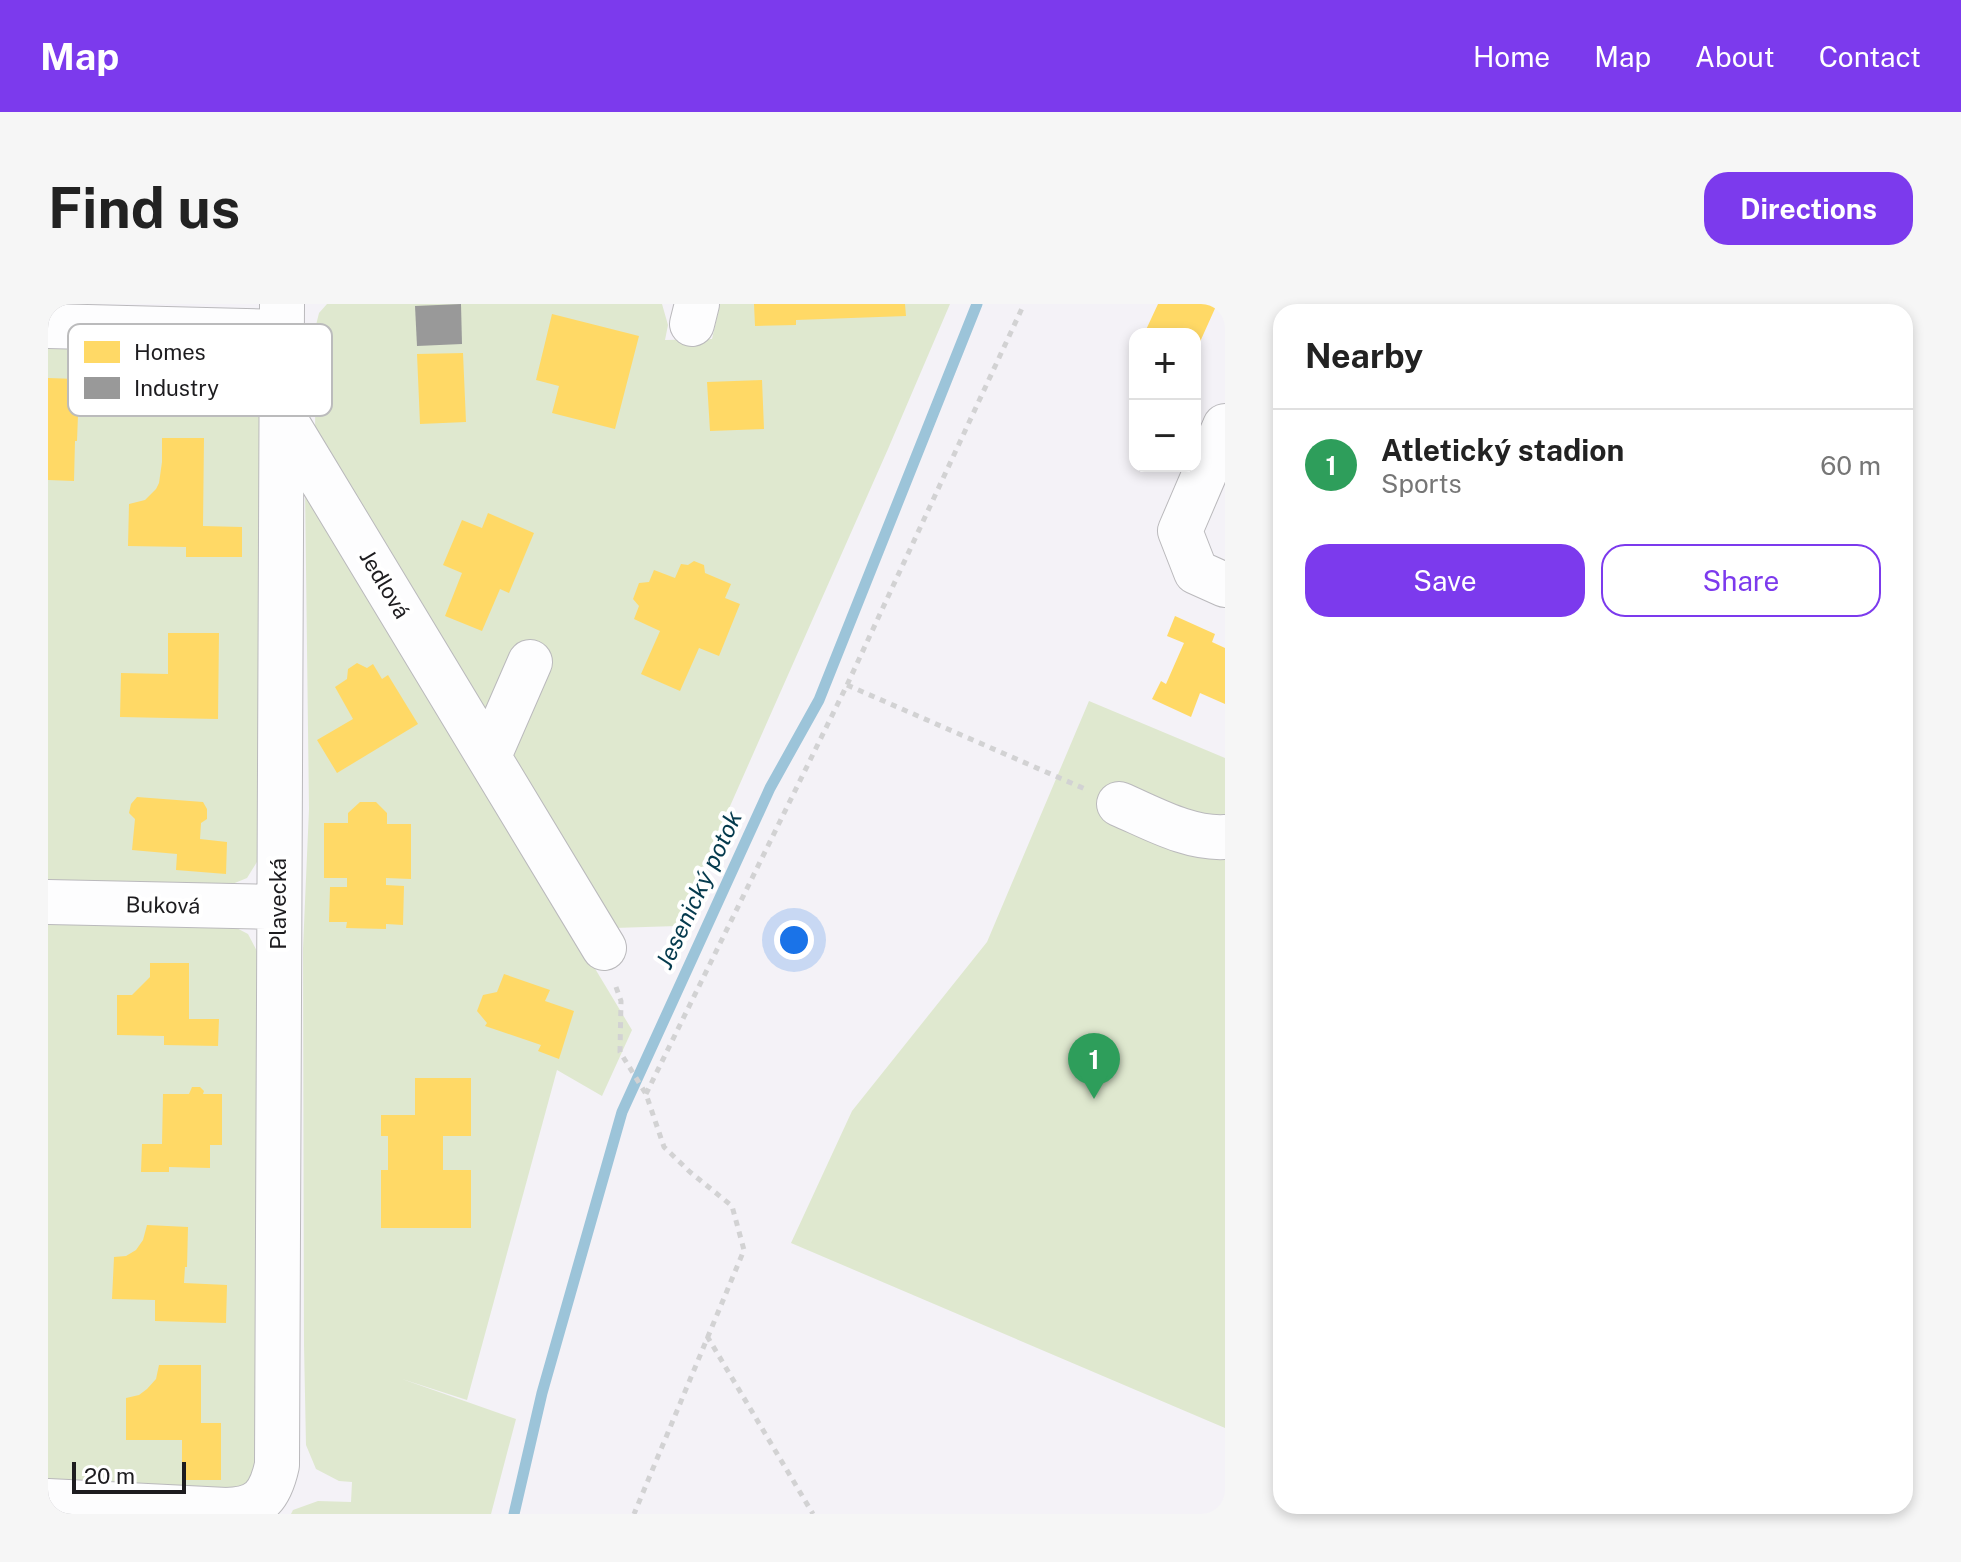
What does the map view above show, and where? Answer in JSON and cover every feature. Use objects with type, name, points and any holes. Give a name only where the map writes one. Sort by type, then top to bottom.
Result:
[{"type":"street","points":[[106,324],[282,318]]},
{"type":"street","points":[[48,326],[68,325]]},
{"type":"street","name":"Plavecká","points":[[48,1501],[245,1510],[260,1500],[273,1485],[277,1465],[281,416]]},
{"type":"street","name":"Jedlová","points":[[283,416],[604,948]]},
{"type":"street","points":[[1225,426],[1180,531],[1196,572],[1225,585]]},
{"type":"street","points":[[489,756],[530,662]]},
{"type":"street","points":[[1119,804],[1194,835],[1225,837]]},
{"type":"street","name":"Buková","points":[[48,902],[278,907]]},
{"type":"path","points":[[646,1094],[847,685],[1024,304]]},
{"type":"path","points":[[847,685],[1119,804]]},
{"type":"path","points":[[604,948],[621,1001],[620,1052],[646,1094],[664,1147],[732,1206],[744,1250],[634,1514]]},
{"type":"path","points":[[707,1335],[813,1514]]},
{"type":"green space","points":[[327,304],[662,304],[668,325],[665,340],[712,339],[720,304],[950,304],[677,926],[614,928],[511,757],[552,661],[518,646],[487,718],[315,434],[315,416],[332,416],[332,324],[316,324],[319,313]]},
{"type":"green space","points":[[48,347],[68,347],[68,416],[259,416],[260,857],[247,878],[225,887],[48,886]]},
{"type":"green space","points":[[305,487],[632,1030],[602,1096],[557,1070],[467,1400],[402,1379],[516,1419],[491,1514],[291,1514],[293,1510],[318,1501],[351,1502],[352,1482],[339,1481],[316,1469],[306,1445],[303,948],[309,809]]},
{"type":"green space","points":[[1089,701],[1225,758],[1225,1428],[791,1243],[852,1111],[987,942]]},
{"type":"green space","points":[[48,920],[225,922],[248,934],[260,957],[259,1463],[249,1486],[225,1495],[48,1484]]},
{"type":"building: Homes","points":[[754,304],[905,304],[906,316],[796,320],[796,325],[755,326]]},
{"type":"building: Homes","points":[[1158,304],[1217,304],[1201,340],[1201,328],[1147,328]]},
{"type":"building: Homes","points":[[552,314],[639,336],[615,429],[552,413],[559,386],[536,380]]},
{"type":"building: Homes","points":[[463,353],[466,422],[420,424],[417,354]]},
{"type":"building: Homes","points":[[48,378],[68,379],[68,416],[78,416],[74,481],[48,480]]},
{"type":"building: Homes","points":[[762,380],[764,429],[710,431],[707,382]]},
{"type":"building: Homes","points":[[162,438],[204,438],[203,526],[242,527],[242,557],[186,557],[186,547],[128,546],[129,504],[145,500],[159,483]]},
{"type":"building: Homes","points":[[488,513],[534,533],[509,593],[500,589],[482,631],[445,616],[462,573],[443,565],[462,520],[482,528]]},
{"type":"building: Homes","points":[[694,561],[704,565],[705,573],[731,584],[725,598],[740,604],[719,656],[699,648],[680,691],[641,674],[660,631],[634,619],[639,606],[633,599],[639,583],[649,582],[654,570],[675,578],[681,564],[688,565]]},
{"type":"building: Homes","points":[[1175,616],[1215,634],[1212,642],[1225,648],[1225,704],[1200,693],[1191,717],[1152,699],[1161,681],[1166,684],[1184,643],[1167,636]]},
{"type":"building: Homes","points":[[168,633],[219,633],[218,719],[120,717],[121,673],[168,674]]},
{"type":"building: Homes","points":[[357,663],[367,668],[373,664],[382,679],[388,675],[418,724],[337,773],[317,740],[353,719],[335,687],[347,679],[348,669]]},
{"type":"building: Homes","points":[[137,797],[203,802],[207,819],[201,823],[200,839],[227,842],[226,874],[176,870],[177,854],[132,850],[135,819],[129,813]]},
{"type":"building: Homes","points":[[360,802],[376,802],[387,813],[387,824],[411,824],[411,879],[386,878],[386,885],[404,886],[403,925],[386,924],[386,929],[346,928],[347,922],[329,922],[330,887],[347,887],[347,878],[324,878],[324,823],[348,823],[348,813]]},
{"type":"building: Homes","points":[[150,963],[189,963],[189,1019],[219,1019],[218,1046],[164,1045],[164,1036],[117,1035],[117,995],[132,995],[150,977]]},
{"type":"building: Homes","points":[[504,974],[550,990],[545,1001],[574,1011],[559,1059],[538,1051],[541,1045],[485,1026],[487,1023],[477,1011],[483,995],[497,992]]},
{"type":"building: Homes","points":[[415,1078],[471,1078],[471,1136],[443,1136],[443,1170],[471,1170],[471,1228],[381,1228],[381,1170],[388,1170],[388,1136],[381,1136],[381,1115],[415,1115]]},
{"type":"building: Homes","points":[[192,1087],[200,1087],[203,1094],[222,1094],[222,1145],[210,1145],[210,1168],[169,1167],[169,1172],[141,1172],[142,1144],[162,1144],[163,1094],[189,1094]]},
{"type":"building: Homes","points":[[147,1225],[188,1227],[184,1283],[227,1285],[226,1323],[155,1321],[155,1300],[112,1299],[114,1257],[126,1256],[136,1250]]},
{"type":"building: Homes","points":[[159,1365],[201,1365],[201,1423],[221,1423],[221,1480],[182,1480],[182,1440],[126,1440],[126,1398],[147,1389],[156,1379]]},
{"type":"building: Industry","points":[[461,304],[462,344],[417,346],[415,306]]},
{"type":"waterway","name":"Jesenický potok","points":[[514,1514],[542,1393],[622,1112],[770,788],[819,700],[977,304]]},
{"type":"place","name":"Atletický stadion","points":[[1094,1099]]}]
